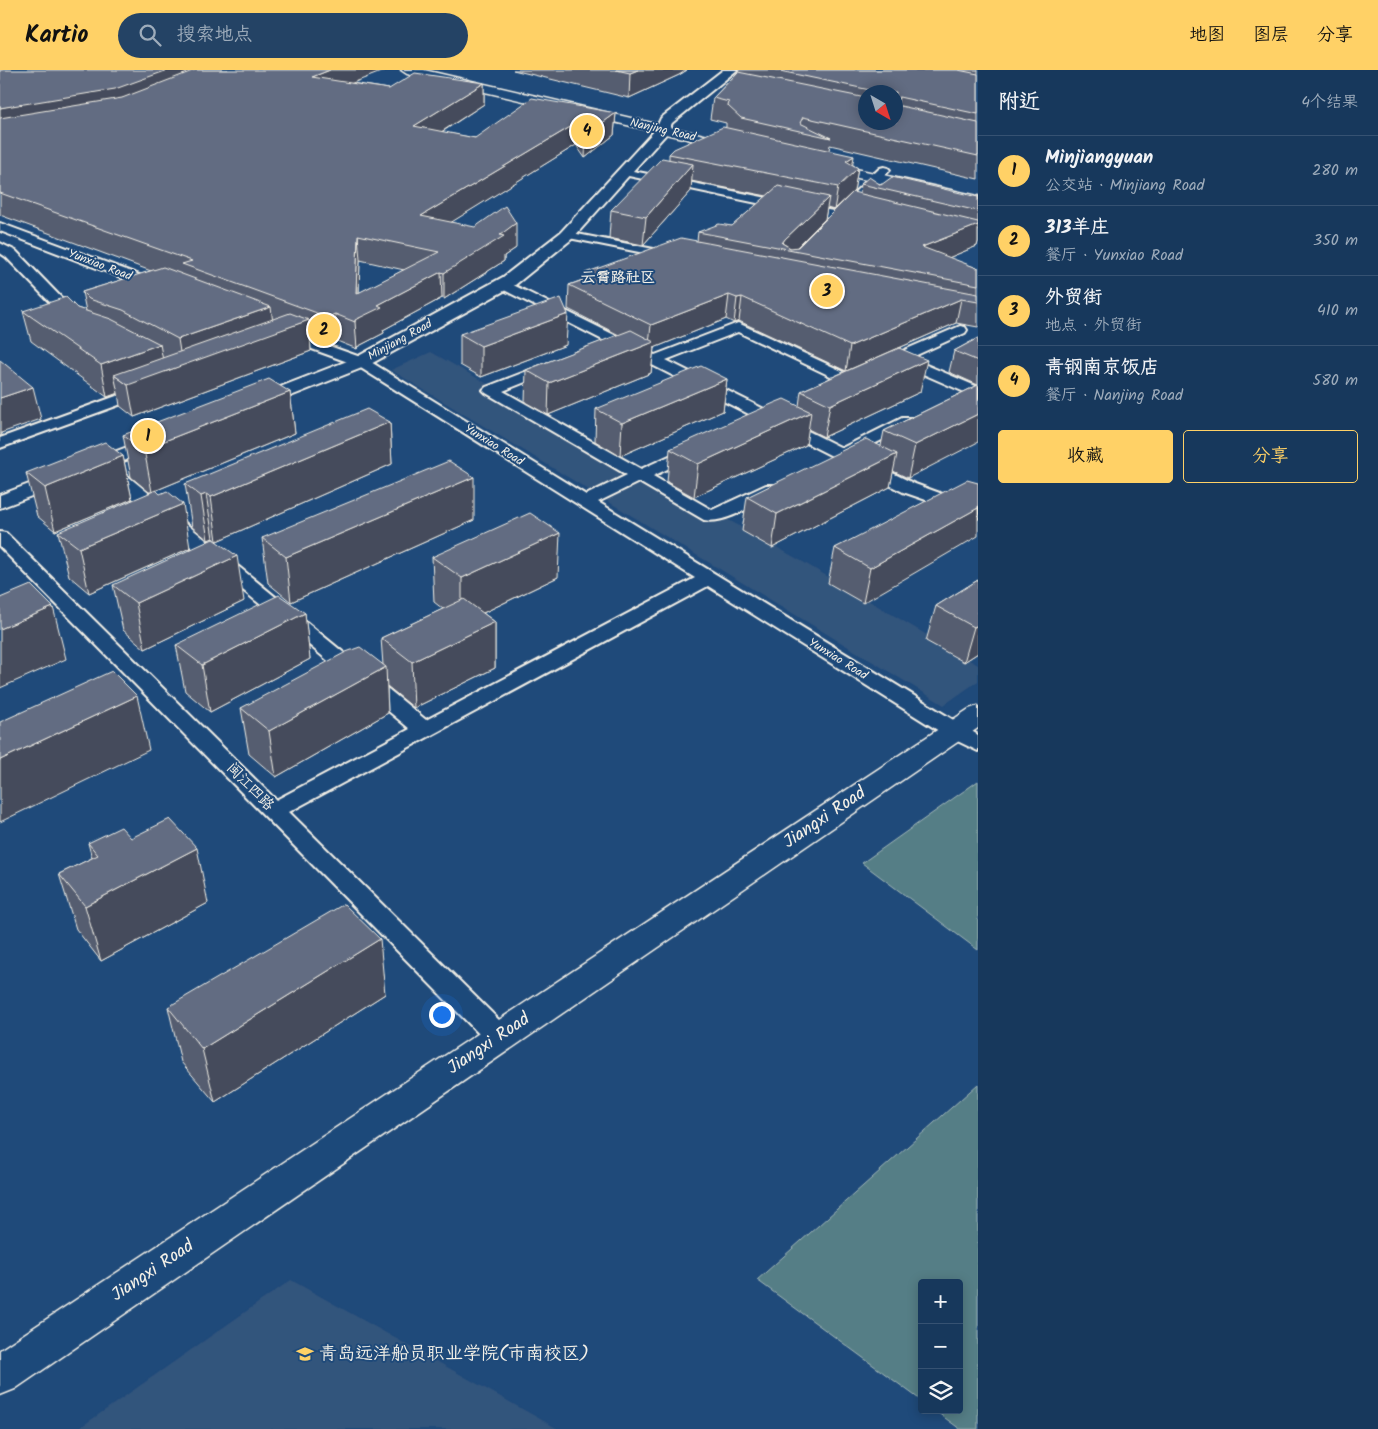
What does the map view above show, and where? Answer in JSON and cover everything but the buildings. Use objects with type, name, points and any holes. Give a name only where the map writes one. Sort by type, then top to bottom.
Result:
[{"type":"main road","name":"Nanjing Road","points":[[407,70],[744,143]]},
{"type":"main road","name":"Nanjing Road","points":[[442,70],[664,126]]},
{"type":"main road","points":[[805,157],[978,192]]},
{"type":"main road","points":[[881,173],[978,201]]},
{"type":"main road","name":"Jiangxi Road","points":[[0,1374],[499,1037],[970,730]]},
{"type":"street","name":"Minjiang Road","points":[[240,409],[361,362],[503,284],[567,235],[664,126],[723,79]]},
{"type":"street","points":[[623,172],[845,209]]},
{"type":"street","points":[[826,228],[881,173]]},
{"type":"street","name":"Yunxiao Road","points":[[0,227],[174,292]]},
{"type":"street","points":[[567,235],[682,257]]},
{"type":"street","points":[[0,248],[11,254],[89,334]]},
{"type":"street","points":[[503,284],[908,488],[978,513]]},
{"type":"street","name":"Yunxiao Road","points":[[265,327],[361,362],[708,579],[970,730]]},
{"type":"street","points":[[654,360],[738,327],[850,380]]},
{"type":"street","points":[[832,388],[960,330]]},
{"type":"street","points":[[270,345],[293,337]]},
{"type":"street","points":[[599,348],[617,341]]},
{"type":"street","points":[[899,358],[975,391]]},
{"type":"street","points":[[563,362],[491,390],[710,516],[724,513],[783,484]]},
{"type":"street","points":[[0,443],[164,383]]},
{"type":"street","points":[[954,398],[975,391]]},
{"type":"street","points":[[752,425],[787,409]]},
{"type":"street","points":[[825,463],[920,416]]},
{"type":"street","points":[[0,502],[175,434]]},
{"type":"street","points":[[584,502],[709,444]]},
{"type":"street","points":[[101,463],[425,730]]},
{"type":"street","name":"闽江四路","points":[[0,537],[499,1037]]},
{"type":"street","points":[[273,811],[708,579]]},
{"type":"shaded area","points":[[431,352],[803,562],[978,665],[978,681],[944,705],[391,370]]},
{"type":"shaded area","name":"青岛远洋船员职业学院(市南校区)","points":[[291,1280],[558,1429],[78,1429]]},
{"type":"green space","points":[[978,781],[978,950],[862,863]]},
{"type":"green space","points":[[978,1084],[978,1429],[960,1429],[939,1414],[963,1414],[963,1279],[918,1279],[918,1398],[757,1280]]},
{"type":"place","name":"青钢南京饭店","points":[[587,131]]},
{"type":"place","name":"外贸街","points":[[827,291]]},
{"type":"place","name":"313羊庄","points":[[324,330]]},
{"type":"place","name":"Minjiangyuan","points":[[148,436]]},
{"type":"place","name":"青岛远洋船员职业学院(市南校区)","points":[[305,1354]]},
{"type":"district","name":"云霄路社区","points":[[618,278]]}]
